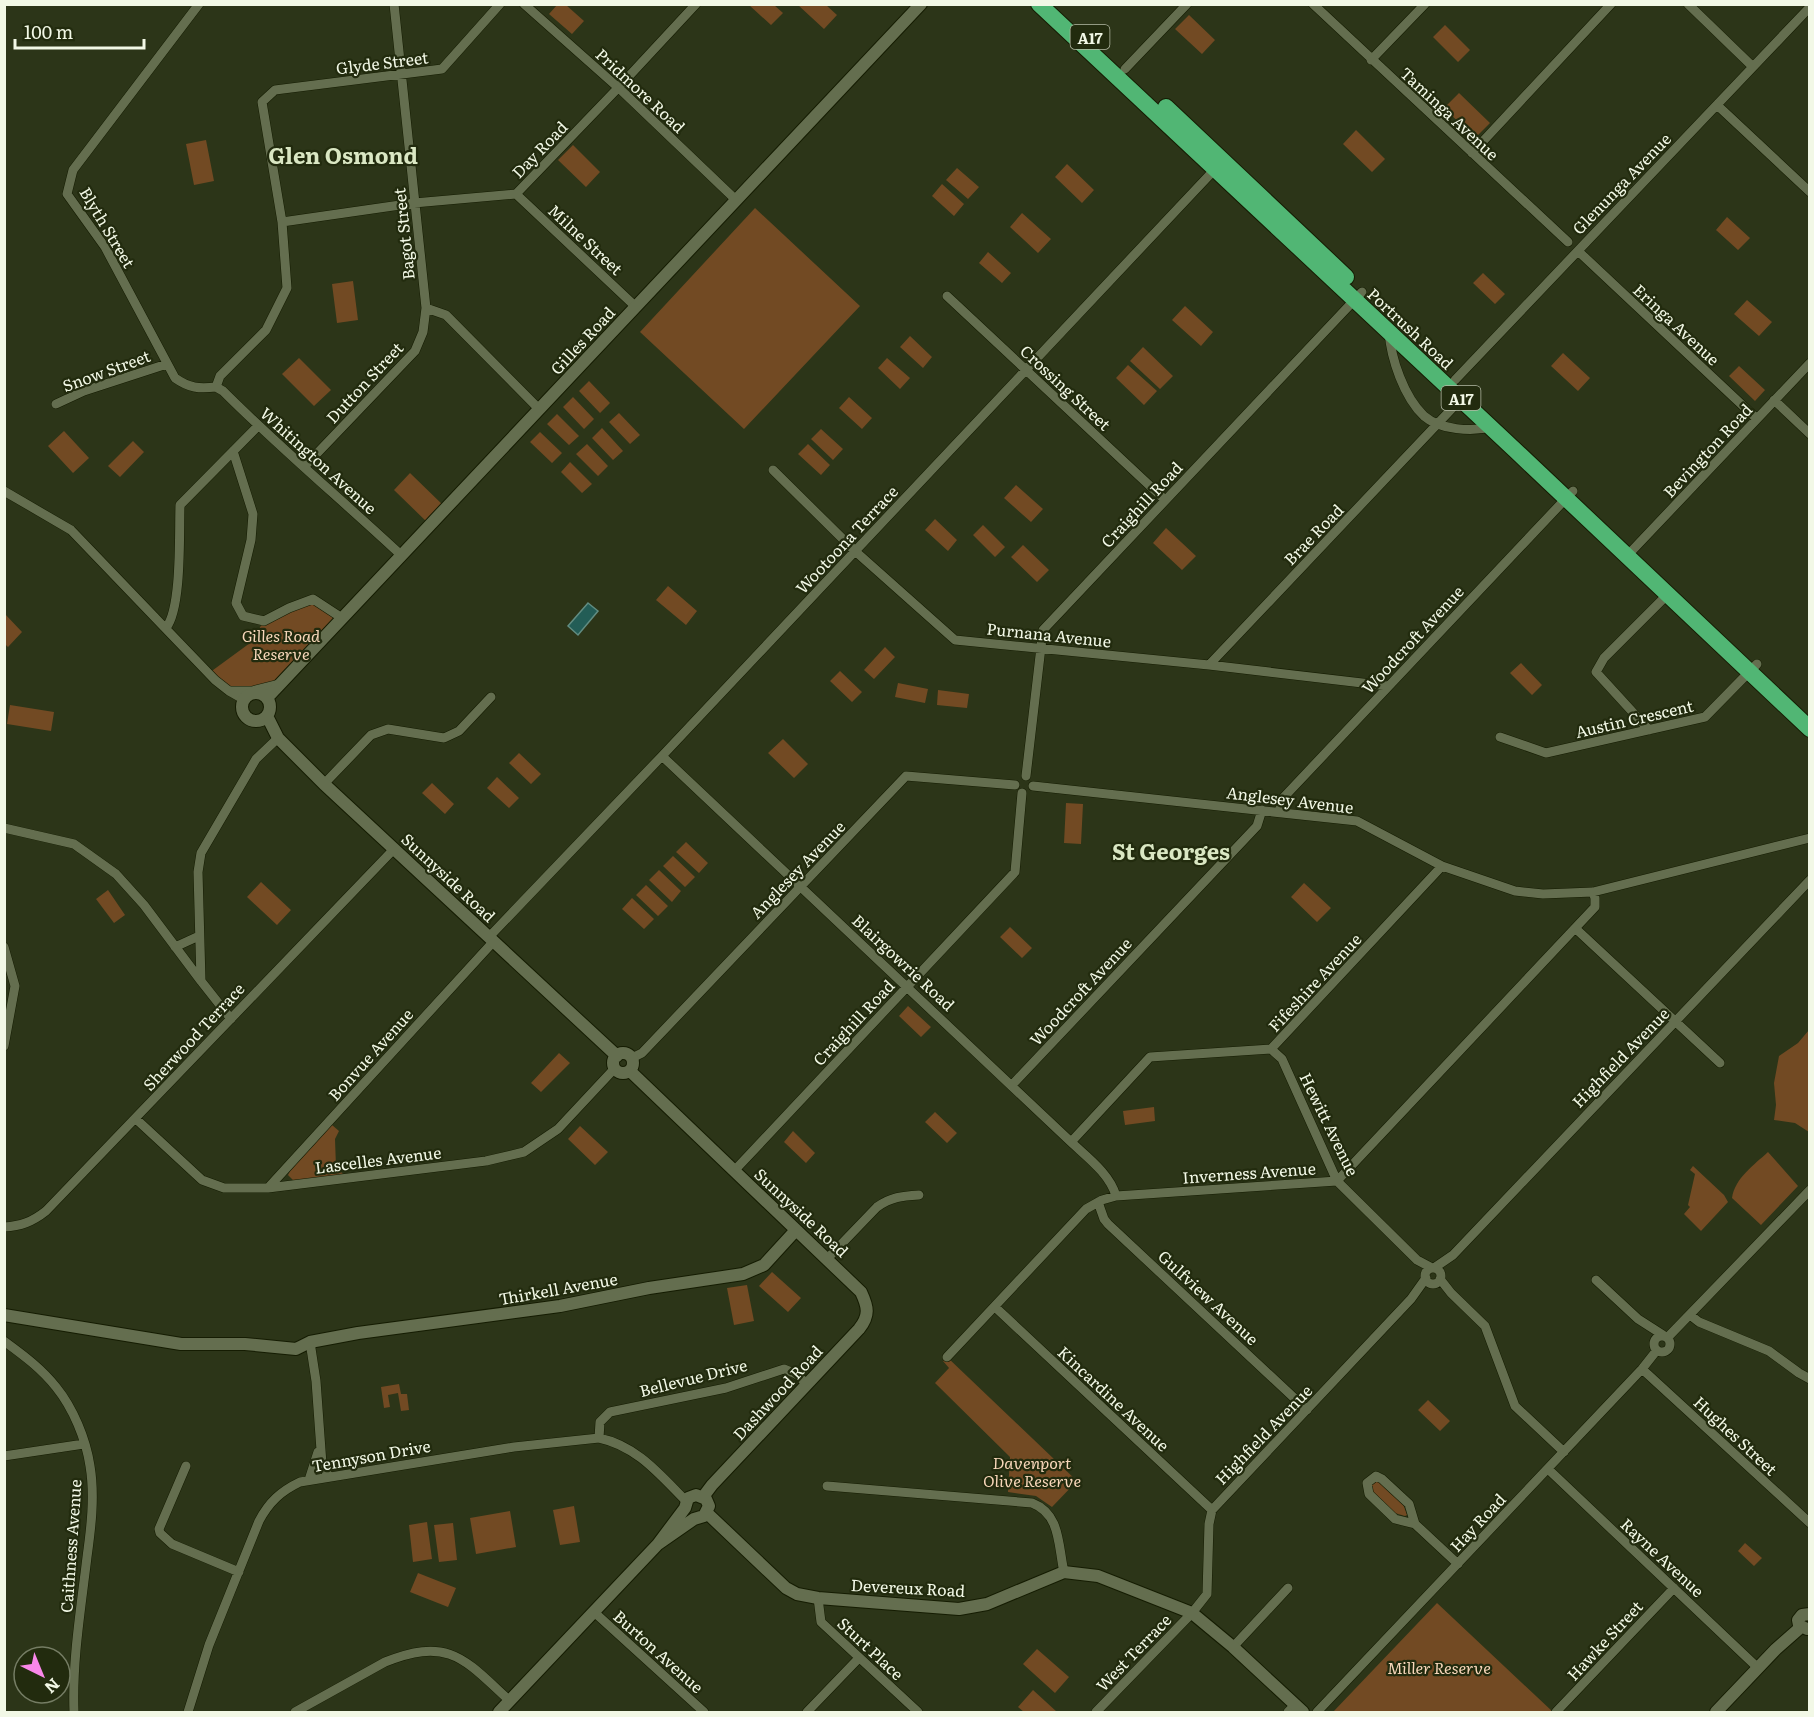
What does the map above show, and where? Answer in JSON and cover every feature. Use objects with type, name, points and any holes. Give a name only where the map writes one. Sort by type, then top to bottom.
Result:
[{"type":"highway","name":"Portrush Road","points":[[1049,6],[1125,69],[1219,165]]},
{"type":"highway","name":"Portrush Road","points":[[1049,6],[1358,296],[1455,380],[1569,494],[1753,668],[1809,729]]},
{"type":"highway","name":"Portrush Road","points":[[1358,296],[1388,331],[1491,427],[1569,494]]},
{"type":"highway","name":"Portrush Road","points":[[1630,552],[1668,594],[1809,714]]},
{"type":"street","name":"Blyth Street","points":[[199,4],[73,170],[67,194],[105,247],[175,378],[187,386],[199,389],[216,387]]},
{"type":"street","name":"Bagot Street","points":[[394,4],[426,308]]},
{"type":"street","name":"Glyde Street","points":[[282,222],[262,102],[275,90],[442,69],[500,4]]},
{"type":"street","name":"Pridmore Road","points":[[524,4],[618,88],[736,200]]},
{"type":"street","name":"Day Road","points":[[282,222],[414,203],[516,194],[696,4]]},
{"type":"street","name":"Gilles Road","points":[[267,698],[921,4]]},
{"type":"street","points":[[1125,69],[1187,4]]},
{"type":"street","name":"Taminga Avenue","points":[[1313,4],[1568,242]]},
{"type":"street","points":[[1371,60],[1425,4]]},
{"type":"street","points":[[1472,153],[1611,4]]},
{"type":"street","points":[[1688,4],[1752,66]]},
{"type":"street","name":"Glenunga Avenue","points":[[1455,380],[1809,7]]},
{"type":"street","points":[[1717,105],[1809,192]]},
{"type":"street","name":"Wootoona Terrace","points":[[491,939],[1219,165]]},
{"type":"street","name":"Milne Street","points":[[516,194],[636,307]]},
{"type":"street","points":[[216,387],[220,376],[266,330],[287,288],[282,222]]},
{"type":"street","name":"Eringa Avenue","points":[[1578,250],[1757,418]]},
{"type":"street","name":"Crossing Street","points":[[947,296],[1165,500]]},
{"type":"street","name":"Craighill Road","points":[[1026,776],[1043,630],[1358,296]]},
{"type":"street","points":[[426,308],[446,315],[539,409]]},
{"type":"street","name":"Dutton Street","points":[[305,466],[415,351],[423,332],[426,308]]},
{"type":"street","points":[[1388,331],[1391,355],[1411,398],[1426,418],[1453,427],[1479,430],[1491,427]]},
{"type":"street","name":"Bevington Road","points":[[1630,552],[1809,363]]},
{"type":"street","name":"Snow Street","points":[[56,404],[167,364]]},
{"type":"street","name":"Whitington Avenue","points":[[216,387],[401,555]]},
{"type":"street","name":"Brae Road","points":[[1209,665],[1461,399]]},
{"type":"street","points":[[1774,400],[1809,434]]},
{"type":"street","points":[[166,628],[172,618],[176,592],[180,505],[258,426]]},
{"type":"street","points":[[233,451],[252,514],[250,540],[236,603],[243,616],[264,621],[313,599],[342,618]]},
{"type":"street","name":"Purnana Avenue","points":[[773,470],[855,551],[955,640],[1209,665],[1388,686]]},
{"type":"street","points":[[4,491],[71,530],[215,680],[245,700]]},
{"type":"street","name":"Woodcroft Avenue","points":[[1279,812],[1284,797],[1569,494]]},
{"type":"street","points":[[1649,730],[1596,672],[1604,658],[1668,594]]},
{"type":"street","name":"Austin Crescent","points":[[1500,737],[1546,753],[1705,717],[1753,668]]},
{"type":"street","points":[[229,691],[252,691],[279,684]]},
{"type":"street","points":[[255,694],[267,698],[270,705],[267,716],[259,721],[248,718],[243,708],[245,700],[255,694]]},
{"type":"street","points":[[324,784],[371,735],[388,729],[444,738],[459,731],[491,696]]},
{"type":"street","name":"Sunnyside Road","points":[[267,716],[278,738],[324,784],[491,939],[616,1062]]},
{"type":"street","points":[[201,981],[198,872],[201,853],[256,759],[278,738]]},
{"type":"street","name":"Blairgowrie Road","points":[[662,756],[1071,1142],[1107,1178],[1116,1196]]},
{"type":"street","name":"Anglesey Avenue","points":[[631,1064],[906,776],[1016,785]]},
{"type":"street","points":[[1026,776],[1032,781],[1033,786],[1028,793],[1022,794],[1017,790],[1016,785],[1019,778],[1026,776]]},
{"type":"street","name":"Anglesey Avenue","points":[[1033,786],[1357,821],[1442,866],[1515,891],[1543,894],[1593,892],[1809,838]]},
{"type":"street","name":"Craighill Road","points":[[734,1171],[1015,872],[1022,794]]},
{"type":"street","name":"Woodcroft Avenue","points":[[1012,1085],[1257,826],[1262,810]]},
{"type":"street","points":[[4,828],[74,844],[116,874],[144,905],[231,1019]]},
{"type":"street","name":"Sherwood Terrace","points":[[4,1227],[20,1226],[46,1212],[394,849]]},
{"type":"street","name":"Fifeshire Avenue","points":[[1071,1142],[1150,1057],[1271,1049],[1442,866]]},
{"type":"street","name":"Highfield Avenue","points":[[1212,1510],[1809,880]]},
{"type":"street","name":"Inverness Avenue","points":[[947,1357],[1086,1209],[1098,1202],[1116,1196],[1337,1181],[1594,907],[1593,892]]},
{"type":"street","points":[[1575,928],[1720,1063]]},
{"type":"street","points":[[175,947],[199,936]]},
{"type":"street","name":"Bonvue Avenue","points":[[268,1188],[491,939]]},
{"type":"street","points":[[4,947],[15,986],[4,1046]]},
{"type":"street","name":"Hewitt Avenue","points":[[1271,1049],[1282,1059],[1337,1181],[1480,1320],[1489,1333],[1515,1406],[1564,1452]]},
{"type":"street","points":[[616,1062],[620,1071],[631,1064]]},
{"type":"street","name":"Lascelles Avenue","points":[[136,1119],[202,1180],[224,1188],[268,1188],[486,1161],[524,1152],[558,1129],[616,1062]]},
{"type":"street","name":"Sunnyside Road","points":[[631,1064],[734,1171],[861,1292],[868,1306]]},
{"type":"street","points":[[1656,1347],[1656,1338],[1665,1336],[1690,1315],[1809,1190]]},
{"type":"street","points":[[827,1258],[877,1207],[887,1200],[902,1196],[919,1196]]},
{"type":"street","name":"Gulfview Avenue","points":[[1098,1202],[1108,1224],[1307,1410]]},
{"type":"street","name":"Thirkell Avenue","points":[[4,1315],[181,1344],[245,1344],[283,1339],[309,1342],[358,1333],[560,1306],[649,1288],[742,1274],[764,1265],[796,1230]]},
{"type":"street","points":[[1596,1280],[1638,1320],[1656,1347],[1663,1352],[1668,1350],[1671,1345],[1665,1336],[1638,1320]]},
{"type":"street","name":"Dashwood Road","points":[[703,1497],[717,1479],[865,1321],[868,1306]]},
{"type":"street","name":"Kincardine Avenue","points":[[995,1307],[1212,1510]]},
{"type":"street","points":[[1690,1315],[1699,1322],[1769,1351],[1809,1379]]},
{"type":"street","name":"Caithness Avenue","points":[[4,1341],[28,1359],[57,1388],[71,1411],[90,1463],[92,1507],[78,1639],[74,1713]]},
{"type":"street","points":[[309,1342],[316,1381],[322,1464],[329,1477]]},
{"type":"street","name":"Hay Road","points":[[1317,1713],[1642,1369],[1656,1347]]},
{"type":"street","name":"Hughes Street","points":[[1642,1369],[1809,1523]]},
{"type":"street","name":"Bellevue Drive","points":[[599,1438],[600,1422],[610,1412],[726,1388],[784,1370],[796,1374],[807,1384]]},
{"type":"street","name":"Tennyson Drive","points":[[188,1713],[209,1645],[267,1507],[287,1488],[300,1482],[514,1447],[599,1438],[612,1441],[642,1458],[669,1481],[685,1505]]},
{"type":"street","points":[[4,1456],[84,1444]]},
{"type":"street","points":[[309,1480],[320,1444]]},
{"type":"street","points":[[186,1466],[159,1529],[160,1533],[172,1544],[239,1572]]},
{"type":"street","name":"Rayne Avenue","points":[[1548,1469],[1758,1668]]},
{"type":"street","points":[[1415,1524],[1409,1504],[1382,1479],[1376,1476],[1370,1479],[1367,1483],[1369,1494],[1395,1519],[1415,1524],[1458,1564]]},
{"type":"street","points":[[827,1486],[1032,1503],[1046,1510],[1052,1517],[1057,1531],[1064,1572]]},
{"type":"street","points":[[499,1713],[658,1544],[685,1505],[696,1495],[708,1502],[707,1513],[694,1519],[658,1544]]},
{"type":"street","points":[[685,1505],[688,1515],[694,1519]]},
{"type":"street","points":[[1192,1613],[1207,1594],[1209,1524],[1212,1510]]},
{"type":"street","name":"Devereux Road","points":[[707,1513],[786,1588],[796,1594],[819,1598],[960,1609],[987,1604],[1064,1572],[1098,1576],[1192,1613],[1233,1647],[1295,1710]]},
{"type":"street","points":[[1233,1647],[1288,1588]]},
{"type":"street","name":"Hawke Street","points":[[1556,1713],[1674,1588]]},
{"type":"street","name":"Sturt Place","points":[[819,1598],[821,1622],[918,1713]]},
{"type":"street","name":"Burton Avenue","points":[[594,1612],[704,1713]]},
{"type":"street","name":"West Terrace","points":[[1096,1713],[1192,1613]]},
{"type":"street","points":[[1716,1713],[1784,1642],[1805,1628],[1798,1623],[1804,1613],[1809,1614]]},
{"type":"street","points":[[294,1713],[385,1662],[399,1656],[423,1652],[445,1652],[471,1664],[510,1701]]},
{"type":"street","points":[[807,1713],[859,1658]]},
{"type":"green space","points":[[557,5],[566,5],[584,21],[572,34],[549,14]]},
{"type":"green space","points":[[749,5],[774,5],[783,13],[771,25]]},
{"type":"green space","points":[[798,5],[826,5],[837,15],[824,29]]},
{"type":"green space","points":[[1189,15],[1215,40],[1202,54],[1175,29]]},
{"type":"green space","points":[[1445,25],[1470,50],[1458,62],[1433,37]]},
{"type":"green space","points":[[1459,93],[1490,123],[1475,138],[1444,108]]},
{"type":"green space","points":[[1356,130],[1385,159],[1372,172],[1343,144]]},
{"type":"green space","points":[[206,140],[214,181],[194,185],[186,144]]},
{"type":"green space","points":[[573,145],[600,172],[586,187],[558,160]]},
{"type":"green space","points":[[1067,164],[1094,190],[1082,203],[1055,177]]},
{"type":"green space","points":[[957,168],[979,187],[968,199],[946,180]]},
{"type":"green space","points":[[942,184],[964,204],[954,216],[932,196]]},
{"type":"green space","points":[[755,208],[860,306],[744,429],[640,332]]},
{"type":"green space","points":[[1022,213],[1051,239],[1038,253],[1010,227]]},
{"type":"green space","points":[[1727,217],[1750,238],[1738,250],[1716,230]]},
{"type":"green space","points":[[988,252],[1011,273],[1002,283],[979,263]]},
{"type":"green space","points":[[1483,273],[1505,294],[1495,304],[1473,283]]},
{"type":"green space","points":[[353,281],[358,320],[337,323],[332,284]]},
{"type":"green space","points":[[1747,300],[1772,322],[1759,336],[1734,314]]},
{"type":"green space","points":[[1185,306],[1213,332],[1201,346],[1172,320]]},
{"type":"green space","points":[[910,336],[932,357],[923,368],[900,347]]},
{"type":"green space","points":[[1143,347],[1173,376],[1160,389],[1130,361]]},
{"type":"green space","points":[[1563,353],[1590,378],[1578,391],[1551,366]]},
{"type":"green space","points":[[299,358],[331,390],[314,406],[282,374]]},
{"type":"green space","points":[[887,358],[910,378],[900,389],[878,368]]},
{"type":"green space","points":[[1128,365],[1157,391],[1144,405],[1116,378]]},
{"type":"green space","points":[[1739,366],[1765,390],[1755,401],[1729,376]]},
{"type":"green space","points":[[589,381],[610,403],[600,413],[579,391]]},
{"type":"green space","points":[[573,397],[594,419],[584,429],[563,407]]},
{"type":"green space","points":[[849,397],[872,418],[862,429],[839,408]]},
{"type":"green space","points":[[619,413],[640,435],[630,444],[609,422]]},
{"type":"green space","points":[[557,414],[579,436],[569,445],[547,424]]},
{"type":"green space","points":[[602,428],[623,451],[613,460],[592,438]]},
{"type":"green space","points":[[821,429],[843,449],[833,460],[811,439]]},
{"type":"green space","points":[[64,431],[89,458],[73,473],[48,446]]},
{"type":"green space","points":[[540,432],[562,453],[552,463],[530,442]]},
{"type":"green space","points":[[133,441],[144,452],[120,477],[108,466]]},
{"type":"green space","points":[[587,444],[608,466],[598,476],[576,454]]},
{"type":"green space","points":[[808,444],[830,465],[821,475],[798,454]]},
{"type":"green space","points":[[570,462],[592,484],[582,493],[561,472]]},
{"type":"green space","points":[[410,473],[446,508],[430,525],[394,490]]},
{"type":"green space","points":[[1016,485],[1043,509],[1031,522],[1004,498]]},
{"type":"green space","points":[[935,519],[957,540],[948,551],[925,530]]},
{"type":"green space","points":[[983,525],[1005,547],[995,557],[973,535]]},
{"type":"green space","points":[[1166,528],[1196,556],[1182,570],[1153,543]]},
{"type":"green space","points":[[1023,545],[1049,570],[1037,582],[1011,557]]},
{"type":"green space","points":[[668,586],[697,611],[686,625],[656,600]]},
{"type":"green space","name":"Gilles Road Reserve","points":[[313,599],[342,618],[267,698],[258,693],[248,696],[245,700],[209,673],[250,643],[264,621]]},
{"type":"green space","points":[[5,614],[22,632],[8,647],[5,644]]},
{"type":"green space","points":[[885,647],[895,657],[874,679],[864,670]]},
{"type":"green space","points":[[1521,663],[1542,685],[1532,695],[1510,673]]},
{"type":"green space","points":[[840,671],[862,692],[852,702],[830,681]]},
{"type":"green space","points":[[898,683],[928,689],[925,703],[895,697]]},
{"type":"green space","points":[[938,690],[969,694],[967,708],[937,705]]},
{"type":"green space","points":[[10,705],[54,712],[51,731],[7,724]]},
{"type":"green space","points":[[783,739],[808,764],[794,778],[768,753]]},
{"type":"green space","points":[[519,753],[541,774],[531,784],[509,763]]},
{"type":"green space","points":[[497,777],[519,798],[509,808],[487,788]]},
{"type":"green space","points":[[432,783],[454,804],[445,814],[422,793]]},
{"type":"green space","points":[[1066,803],[1083,804],[1081,844],[1064,843]]},
{"type":"green space","points":[[686,842],[708,863],[699,873],[676,852]]},
{"type":"green space","points":[[673,856],[695,877],[685,887],[663,866]]},
{"type":"green space","points":[[659,870],[681,891],[672,902],[649,880]]},
{"type":"green space","points":[[261,882],[291,910],[277,925],[247,897]]},
{"type":"green space","points":[[1304,883],[1331,908],[1317,922],[1291,897]]},
{"type":"green space","points":[[646,885],[668,906],[658,916],[636,895]]},
{"type":"green space","points":[[108,890],[125,915],[114,923],[96,899]]},
{"type":"green space","points":[[632,898],[654,919],[644,929],[622,909]]},
{"type":"green space","points":[[1010,927],[1032,948],[1022,958],[1000,937]]},
{"type":"green space","points":[[908,1006],[931,1027],[921,1037],[899,1016]]},
{"type":"green space","points":[[1809,1030],[1809,1132],[1795,1123],[1774,1120],[1776,1105],[1774,1083],[1779,1056],[1798,1043]]},
{"type":"green space","points":[[559,1053],[570,1063],[541,1092],[531,1083]]},
{"type":"green space","points":[[1154,1107],[1155,1121],[1125,1125],[1123,1111]]},
{"type":"green space","points":[[935,1112],[957,1133],[947,1143],[925,1122]]},
{"type":"green space","points":[[332,1125],[339,1131],[335,1139],[336,1167],[344,1175],[294,1181],[288,1175],[290,1171]]},
{"type":"green space","points":[[580,1126],[608,1152],[595,1165],[568,1139]]},
{"type":"green space","points":[[793,1131],[815,1153],[806,1163],[784,1142]]},
{"type":"green space","points":[[1768,1152],[1798,1186],[1761,1225],[1732,1198],[1741,1178]]},
{"type":"green space","points":[[1693,1166],[1724,1195],[1728,1202],[1701,1231],[1684,1214],[1690,1207],[1688,1205],[1695,1174],[1690,1170]]},
{"type":"green space","points":[[772,1272],[801,1298],[788,1312],[759,1286]]},
{"type":"green space","points":[[747,1285],[754,1321],[734,1325],[727,1288]]},
{"type":"green space","name":"Davenport Olive Reserve","points":[[947,1357],[1077,1481],[1052,1507],[1036,1496],[1008,1492],[1010,1457],[935,1383],[949,1368],[943,1361]]},
{"type":"green space","points":[[399,1384],[401,1394],[407,1394],[409,1410],[401,1411],[398,1393],[388,1395],[390,1407],[384,1408],[381,1387]]},
{"type":"green space","points":[[1428,1400],[1450,1421],[1440,1431],[1418,1410]]},
{"type":"green space","points":[[1378,1481],[1403,1504],[1407,1515],[1395,1513],[1372,1491],[1372,1484]]},
{"type":"green space","points":[[574,1506],[580,1542],[560,1545],[553,1510]]},
{"type":"green space","points":[[510,1511],[516,1547],[476,1554],[470,1518]]},
{"type":"green space","points":[[427,1522],[432,1559],[413,1562],[409,1525]]},
{"type":"green space","points":[[453,1523],[457,1560],[439,1562],[434,1525]]},
{"type":"green space","points":[[1745,1543],[1762,1558],[1754,1566],[1738,1551]]},
{"type":"green space","points":[[418,1573],[456,1588],[448,1607],[410,1592]]},
{"type":"green space","name":"Miller Reserve","points":[[1437,1603],[1553,1712],[1333,1712]]},
{"type":"green space","points":[[1037,1649],[1069,1677],[1055,1693],[1023,1664]]},
{"type":"green space","points":[[1033,1690],[1057,1712],[1024,1712],[1018,1707]]},
{"type":"water","points":[[588,603],[598,611],[578,635],[568,626]]},
{"type":"district","name":"Glen Osmond","points":[[343,154]]},
{"type":"district","name":"St Georges","points":[[1171,850]]}]
